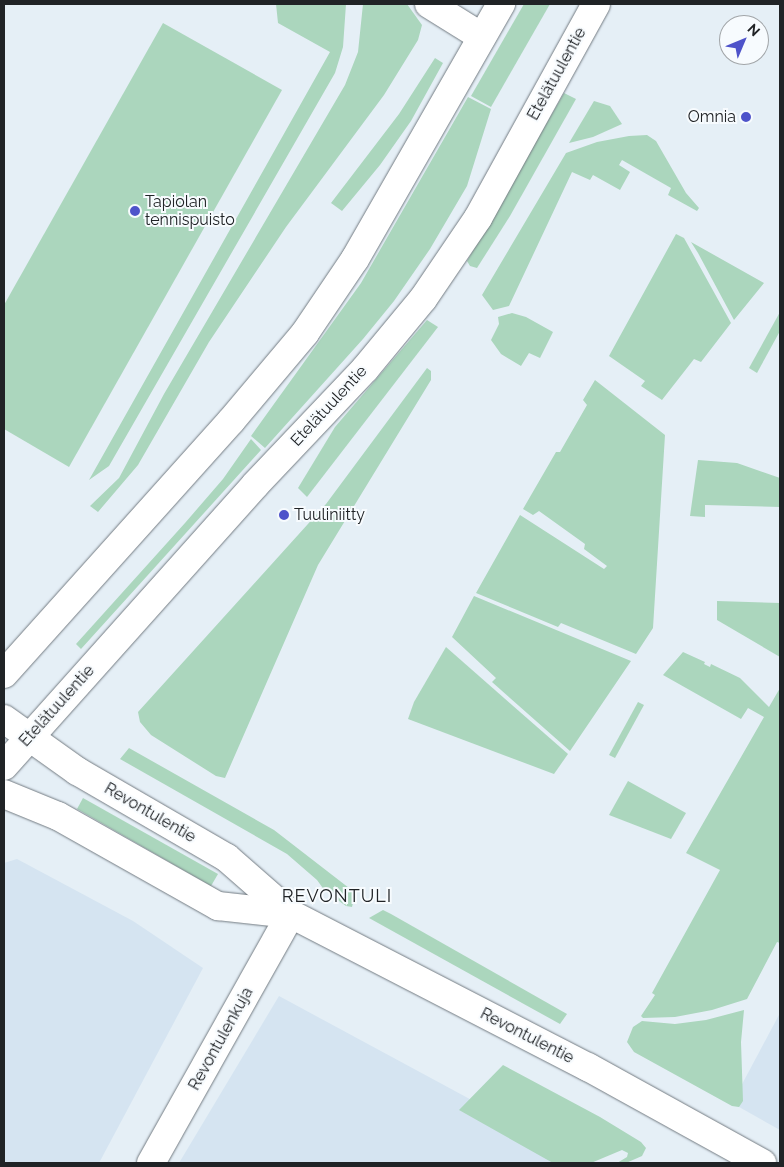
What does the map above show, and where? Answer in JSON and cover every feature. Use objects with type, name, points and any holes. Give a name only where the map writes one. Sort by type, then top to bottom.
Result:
[{"type":"main road","points":[[429,4],[434,9],[482,37]]},
{"type":"main road","points":[[4,674],[231,421],[305,333],[355,259],[501,4]]},
{"type":"main road","name":"Etelätuulentie","points":[[4,766],[255,485],[365,369],[423,300],[478,218],[596,4]]},
{"type":"main road","name":"Revontulentie","points":[[4,719],[29,739],[77,771],[227,858],[291,914],[588,1067],[746,1159]]},
{"type":"main road","name":"Revontulentie","points":[[4,794],[58,816],[218,906],[291,914]]},
{"type":"main road","name":"Revontulenkuja","points":[[151,1163],[291,914]]},
{"type":"shaded area","points":[[17,859],[133,921],[203,968],[99,1163],[4,1163],[4,863]]},
{"type":"shaded area","points":[[279,996],[588,1163],[179,1163]]},
{"type":"shaded area","points":[[780,1013],[780,1130],[732,1103]]},
{"type":"green space","points":[[276,4],[346,4],[343,47],[335,73],[109,466],[89,480],[330,52],[278,23]]},
{"type":"green space","points":[[363,4],[407,4],[422,25],[418,40],[384,95],[286,227],[209,342],[138,465],[98,512],[90,506],[119,478],[164,394],[345,85],[358,52]]},
{"type":"green space","points":[[524,4],[550,4],[491,107],[471,96]]},
{"type":"green space","name":"Tapiolan tennispuisto","points":[[163,23],[282,90],[69,467],[4,429],[4,305]]},
{"type":"green space","points":[[435,58],[443,63],[411,121],[380,165],[342,211],[331,203],[399,114]]},
{"type":"green space","points":[[564,93],[576,99],[510,216],[477,268],[470,266],[467,261]]},
{"type":"green space","points":[[468,97],[491,109],[467,186],[430,249],[394,301],[363,339],[265,448],[251,436],[361,283]]},
{"type":"green space","points":[[594,101],[610,106],[622,124],[593,137],[569,143]]},
{"type":"green space","points":[[647,135],[656,141],[686,193],[699,208],[697,211],[668,195],[671,188],[622,160],[619,165],[630,172],[620,190],[593,175],[590,180],[572,172],[509,306],[493,310],[482,295],[566,153],[597,142],[629,136]]},
{"type":"green space","points":[[676,234],[684,238],[731,323],[701,362],[694,359],[662,400],[641,386],[645,381],[609,356]]},
{"type":"green space","points":[[691,242],[764,283],[734,320],[698,253]]},
{"type":"green space","points":[[780,312],[780,331],[757,373],[749,368]]},
{"type":"green space","points":[[512,313],[526,317],[553,332],[540,358],[529,353],[521,366],[501,354],[491,340],[499,324],[498,317]]},
{"type":"green space","points":[[427,320],[438,327],[307,497],[298,488],[335,427]]},
{"type":"green space","points":[[427,368],[431,371],[431,380],[318,565],[225,778],[216,776],[151,735],[140,722],[138,712],[326,504]]},
{"type":"green space","points":[[595,380],[665,435],[653,628],[636,654],[561,623],[558,627],[476,593],[520,515],[604,569],[607,566],[584,549],[585,544],[539,511],[533,515],[523,509],[556,452],[560,452],[587,405],[583,400]]},
{"type":"green space","points":[[251,439],[261,450],[81,649],[76,644],[223,479]]},
{"type":"green space","points":[[698,460],[737,463],[780,478],[780,507],[705,505],[705,517],[690,516]]},
{"type":"green space","points":[[474,596],[631,661],[570,751],[492,682],[496,678],[452,637]]},
{"type":"green space","points":[[717,601],[780,603],[780,657],[717,620]]},
{"type":"green space","points":[[446,647],[568,754],[554,774],[408,719],[414,702]]},
{"type":"green space","points":[[683,652],[705,662],[704,664],[710,667],[711,664],[740,678],[769,707],[780,688],[780,943],[777,942],[747,999],[712,1010],[675,1017],[643,1018],[641,1016],[655,995],[652,993],[720,870],[686,853],[764,717],[748,708],[741,719],[663,675]]},
{"type":"green space","points":[[638,702],[644,705],[615,758],[609,755]]},
{"type":"green space","points":[[129,748],[274,830],[349,888],[355,894],[352,907],[346,906],[325,891],[317,880],[287,854],[120,759]]},
{"type":"green space","points":[[628,781],[686,813],[671,839],[609,815]]},
{"type":"green space","points":[[83,798],[218,874],[211,886],[77,809]]},
{"type":"green space","points":[[383,910],[567,1014],[560,1024],[369,918]]},
{"type":"green space","points":[[744,1010],[741,1042],[743,1101],[739,1107],[732,1106],[634,1052],[627,1042],[633,1027],[642,1021],[675,1024],[706,1020]]},
{"type":"green space","points":[[503,1065],[600,1117],[641,1142],[646,1148],[642,1156],[626,1163],[617,1163],[627,1157],[628,1153],[622,1150],[591,1163],[553,1163],[459,1110]]},
{"type":"place","name":"Omnia","points":[[746,117]]},
{"type":"place","name":"Tapiolan tennispuisto","points":[[135,211]]},
{"type":"place","name":"Tuuliniitty","points":[[284,515]]},
{"type":"district","name":"REVONTULI","points":[[337,896]]}]
